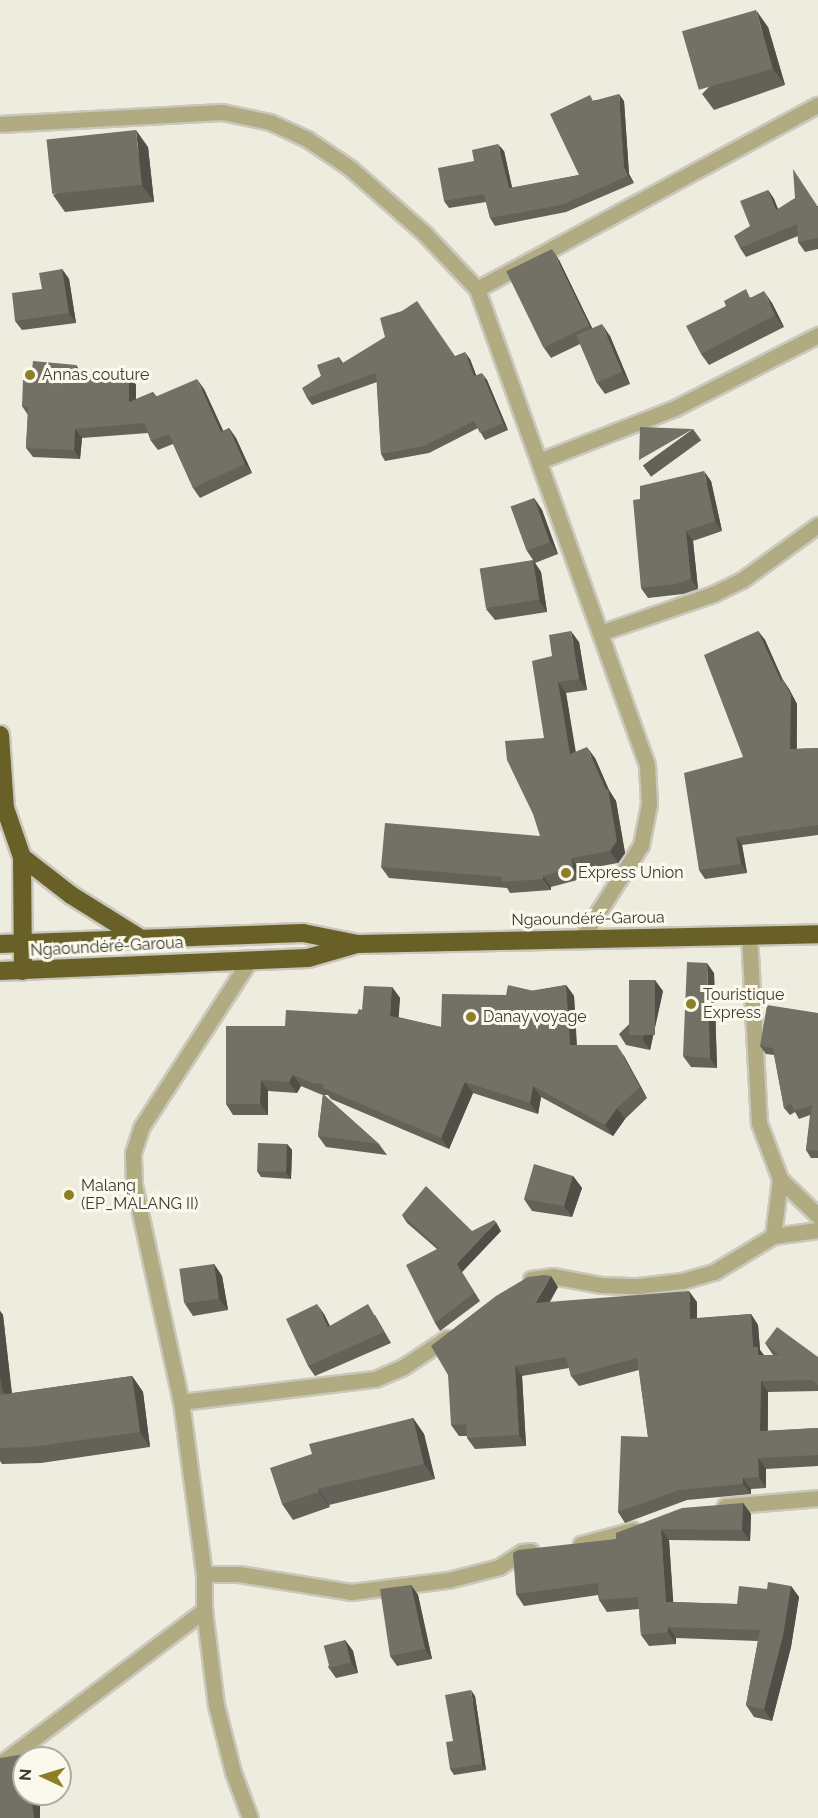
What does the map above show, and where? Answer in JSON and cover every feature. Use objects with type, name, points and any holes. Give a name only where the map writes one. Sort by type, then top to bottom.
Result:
[{"type":"highway","points":[[0,735],[5,808],[22,857],[23,971]]},
{"type":"highway","points":[[0,828],[5,808]]},
{"type":"highway","points":[[22,857],[71,895],[138,937]]},
{"type":"highway","name":"Ngaoundéré-Garoua","points":[[0,944],[138,937],[303,933],[358,944],[818,934]]},
{"type":"highway","name":"Ngaoundéré-Garoua","points":[[0,971],[308,958],[358,944]]},
{"type":"street","points":[[477,289],[818,105]]},
{"type":"street","points":[[0,124],[222,112],[270,122],[307,139],[350,168],[425,234],[477,289],[646,765],[649,804],[641,845],[581,939]]},
{"type":"street","points":[[538,461],[675,408],[818,335]]},
{"type":"street","points":[[600,633],[713,594],[742,580],[818,525]]},
{"type":"street","points":[[748,934],[759,1123],[780,1179],[818,1216]]},
{"type":"street","points":[[250,960],[142,1126],[133,1153],[134,1185],[181,1402],[204,1574],[204,1610],[216,1705],[233,1772],[250,1818]]},
{"type":"street","points":[[773,1236],[780,1179]]},
{"type":"street","points":[[518,1284],[534,1278],[552,1276],[602,1285],[629,1286],[682,1281],[714,1272],[773,1236],[818,1230]]},
{"type":"street","points":[[181,1402],[375,1379],[403,1367],[457,1330]]},
{"type":"street","points":[[706,1507],[818,1498]]},
{"type":"street","points":[[563,1547],[594,1543],[643,1527]]},
{"type":"street","points":[[204,1574],[239,1574],[351,1592],[448,1580],[500,1567],[522,1552],[543,1549]]},
{"type":"street","points":[[0,1764],[204,1610]]},
{"type":"building","points":[[756,10],[773,69],[699,90],[682,31]]},
{"type":"building","points":[[619,94],[624,167],[628,176],[561,205],[490,218],[484,194],[444,201],[438,168],[474,161],[472,150],[498,144],[509,188],[579,175],[550,114],[590,95],[593,101]]},
{"type":"building","points":[[136,130],[142,185],[52,194],[46,139]]},
{"type":"building","points":[[793,169],[818,207],[818,238],[798,242],[797,224],[740,248],[734,236],[750,226],[740,201],[768,190],[776,210],[795,198]]},
{"type":"building","points":[[552,249],[589,325],[543,348],[506,271]]},
{"type":"building","points":[[62,269],[69,313],[15,321],[12,293],[42,289],[39,273]]},
{"type":"building","points":[[746,289],[750,298],[764,291],[775,315],[701,354],[686,326],[726,306],[724,301]]},
{"type":"building","points":[[417,301],[455,356],[465,352],[474,376],[482,373],[503,423],[480,433],[474,421],[424,446],[381,454],[376,373],[307,398],[302,388],[321,376],[317,365],[339,357],[341,364],[385,337],[380,318],[402,311]]},
{"type":"building","points":[[602,324],[622,372],[597,383],[576,335]]},
{"type":"building","points":[[33,361],[76,365],[76,374],[129,375],[129,402],[153,392],[155,397],[197,379],[221,432],[229,428],[245,464],[193,488],[169,434],[151,441],[144,423],[75,429],[74,450],[26,448],[28,407],[22,406],[23,380],[31,380]]},
{"type":"building","points":[[640,427],[693,429],[639,460]]},
{"type":"building","points":[[704,471],[715,521],[686,531],[691,579],[676,584],[641,588],[633,500],[640,499],[640,486]]},
{"type":"building","points":[[534,498],[550,542],[527,551],[511,507]]},
{"type":"building","points":[[533,560],[539,600],[486,608],[480,568]]},
{"type":"building","points":[[571,631],[579,679],[558,682],[570,754],[587,747],[606,790],[608,789],[617,841],[610,851],[571,858],[573,868],[543,876],[543,879],[502,882],[502,877],[381,867],[385,823],[540,836],[533,814],[507,760],[505,741],[544,738],[532,661],[552,656],[549,635]]},
{"type":"building","points":[[758,631],[781,681],[783,680],[791,695],[790,749],[818,748],[818,825],[736,837],[741,864],[699,870],[684,773],[743,757],[704,655]]},
{"type":"building","points":[[687,962],[707,963],[710,1058],[683,1056]]},
{"type":"building","points":[[629,980],[655,980],[655,1035],[629,1035]]},
{"type":"building","points":[[508,985],[534,991],[566,985],[570,1045],[617,1045],[640,1087],[617,1108],[605,1125],[533,1086],[530,1103],[465,1082],[441,1138],[323,1088],[324,1084],[312,1083],[293,1075],[289,1082],[261,1080],[260,1104],[226,1104],[226,1026],[285,1026],[286,1010],[357,1014],[359,1009],[362,1010],[364,986],[392,987],[390,1016],[441,1027],[442,994],[506,995]]},
{"type":"building","points":[[767,1005],[818,1013],[818,1151],[806,1150],[812,1105],[794,1111],[791,1103],[784,1108],[773,1048],[760,1046]]},
{"type":"building","points":[[323,1094],[379,1144],[318,1136]]},
{"type":"building","points":[[258,1143],[287,1144],[286,1172],[257,1171]]},
{"type":"building","points":[[534,1164],[573,1176],[564,1206],[524,1199]]},
{"type":"building","points":[[426,1186],[472,1231],[494,1220],[496,1222],[457,1264],[474,1293],[435,1323],[406,1265],[439,1248],[402,1215]]},
{"type":"building","points":[[214,1264],[219,1299],[184,1304],[179,1269]]},
{"type":"building","points":[[551,1276],[535,1303],[689,1291],[690,1319],[751,1314],[753,1347],[758,1347],[758,1355],[779,1355],[765,1343],[777,1327],[818,1357],[818,1385],[812,1380],[761,1381],[760,1431],[818,1428],[818,1455],[758,1458],[759,1477],[743,1478],[743,1484],[679,1490],[618,1512],[621,1436],[648,1437],[637,1358],[571,1376],[566,1357],[515,1366],[519,1435],[467,1438],[466,1424],[451,1425],[448,1375],[431,1346],[496,1296],[528,1277]]},
{"type":"building","points":[[317,1304],[328,1327],[368,1304],[384,1332],[308,1366],[286,1319]]},
{"type":"building","points":[[132,1376],[140,1432],[31,1447],[0,1448],[0,1395]]},
{"type":"building","points":[[413,1418],[424,1464],[318,1489],[319,1492],[282,1504],[270,1468],[312,1454],[309,1444]]},
{"type":"building","points":[[743,1503],[742,1530],[661,1529],[666,1602],[737,1604],[739,1586],[767,1589],[768,1582],[791,1586],[783,1636],[764,1709],[746,1705],[760,1630],[668,1627],[668,1632],[641,1635],[638,1597],[599,1600],[598,1583],[516,1594],[513,1553],[518,1550],[616,1539],[616,1533],[682,1508]]},
{"type":"building","points":[[411,1585],[425,1649],[390,1656],[380,1589]]},
{"type":"building","points":[[345,1640],[351,1662],[330,1668],[324,1646]]},
{"type":"building","points":[[471,1690],[482,1764],[450,1769],[446,1742],[453,1741],[445,1695]]},
{"type":"building","points":[[12,1756],[12,1806],[32,1806],[34,1818],[0,1818],[0,1758]]},
{"type":"place","name":"Annas couture","points":[[30,375]]},
{"type":"place","name":"Express Union","points":[[566,873]]},
{"type":"place","name":"Touristique Express","points":[[691,1004]]},
{"type":"place","name":"Danay voyage","points":[[471,1017]]},
{"type":"place","name":"Malang (EP_MALANG II)","points":[[69,1195]]}]
